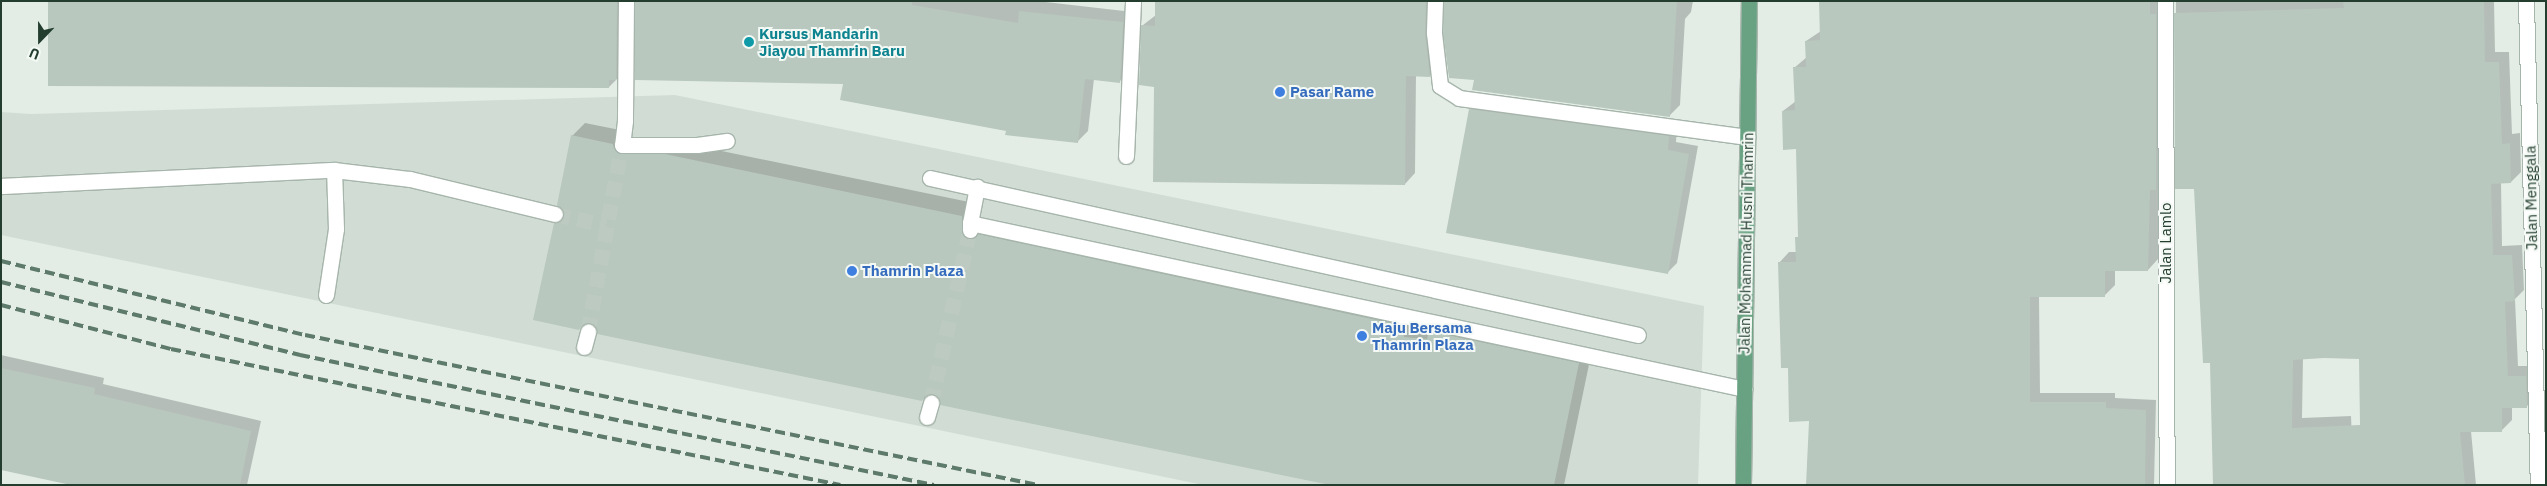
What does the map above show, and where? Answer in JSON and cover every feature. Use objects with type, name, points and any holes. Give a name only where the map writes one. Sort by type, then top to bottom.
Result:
[{"type":"main road","name":"Jalan Mohammad Husni Thamrin","points":[[1743,485],[1749,1]]},
{"type":"street","points":[[626,1],[625,121],[622,146],[697,145],[727,141]]},
{"type":"street","points":[[1126,156],[1133,1]]},
{"type":"street","points":[[1435,1],[1434,33],[1440,86],[1459,98],[1747,137]]},
{"type":"street","name":"Jalan Lamlo","points":[[2165,1],[2166,485]]},
{"type":"street","name":"Jalan Menggala","points":[[2526,1],[2538,485]]},
{"type":"street","points":[[326,295],[336,229],[334,170]]},
{"type":"street","points":[[1,186],[334,170],[410,179],[555,214]]},
{"type":"street","points":[[930,178],[977,186],[1638,335]]},
{"type":"street","points":[[977,186],[970,226],[1744,389]]},
{"type":"street","points":[[584,347],[588,332]]},
{"type":"shaded area","name":"Thamrin Plaza","points":[[675,95],[1704,306],[1698,485],[1203,485],[1,235],[1,112],[31,114]]},
{"type":"building","points":[[48,1],[617,1],[616,80],[609,80],[609,88],[48,86]]},
{"type":"building","points":[[635,1],[912,1],[912,5],[1018,23],[1019,11],[1123,22],[1120,83],[1085,79],[1078,143],[1005,135],[1006,131],[840,100],[843,84],[635,80]]},
{"type":"building","name":"Pasar Rame","points":[[1155,1],[1426,1],[1425,34],[1430,77],[1406,76],[1405,185],[1153,182],[1154,87],[1139,85],[1141,25],[1155,26]]},
{"type":"building","points":[[1444,1],[1677,1],[1670,117],[1472,90],[1474,80],[1449,78],[1443,33]]},
{"type":"building","points":[[1819,1],[2150,1],[2150,14],[2156,14],[2156,190],[2150,190],[2148,271],[2105,271],[2105,297],[2030,297],[2030,402],[2106,402],[2106,408],[2146,410],[2145,485],[1806,485],[1809,421],[1789,422],[1788,368],[1781,368],[1778,262],[1796,262],[1795,237],[1798,237],[1796,149],[1783,150],[1782,111],[1795,110],[1793,67],[1806,67],[1805,41],[1820,40]]},
{"type":"building","points":[[2343,1],[2484,1],[2485,62],[2499,62],[2502,144],[2510,143],[2511,183],[2491,184],[2493,255],[2512,255],[2515,301],[2505,302],[2508,376],[2526,376],[2527,408],[2502,408],[2502,432],[2460,432],[2465,485],[2213,485],[2210,363],[2203,363],[2194,189],[2175,189],[2174,13],[2344,8]],"holes":[[[2324,358],[2359,359],[2360,425],[2292,428],[2293,360]]]},
{"type":"building","points":[[1469,109],[1669,136],[1668,150],[1689,154],[1668,274],[1446,233]]},
{"type":"building","points":[[571,135],[613,144],[614,149],[621,154],[665,154],[962,216],[962,234],[970,239],[978,234],[1404,326],[1404,337],[1427,339],[1429,331],[1579,363],[1554,485],[1330,485],[940,405],[938,397],[933,394],[925,396],[922,401],[597,334],[595,326],[590,323],[582,325],[579,330],[533,320],[554,223],[561,221],[564,216],[557,205]]},
{"type":"building","points":[[1,368],[95,388],[94,394],[251,431],[240,485],[71,485],[1,470]]},
{"type":"tunnel","points":[[588,332],[622,145]]},
{"type":"tunnel","points":[[555,214],[606,225]]},
{"type":"tunnel","points":[[931,403],[970,230]]},
{"type":"railway","points":[[1,261],[305,335],[1038,485]]},
{"type":"railway","points":[[1,282],[300,355],[934,485]]},
{"type":"railway","points":[[1,305],[171,349],[840,485]]},
{"type":"place","name":"Kursus Mandarin Jiayou Thamrin Baru","points":[[749,42]]},
{"type":"place","name":"Pasar Rame","points":[[1280,92]]},
{"type":"place","name":"Thamrin Plaza","points":[[852,271]]},
{"type":"place","name":"Maju Bersama Thamrin Plaza","points":[[1362,336]]}]
